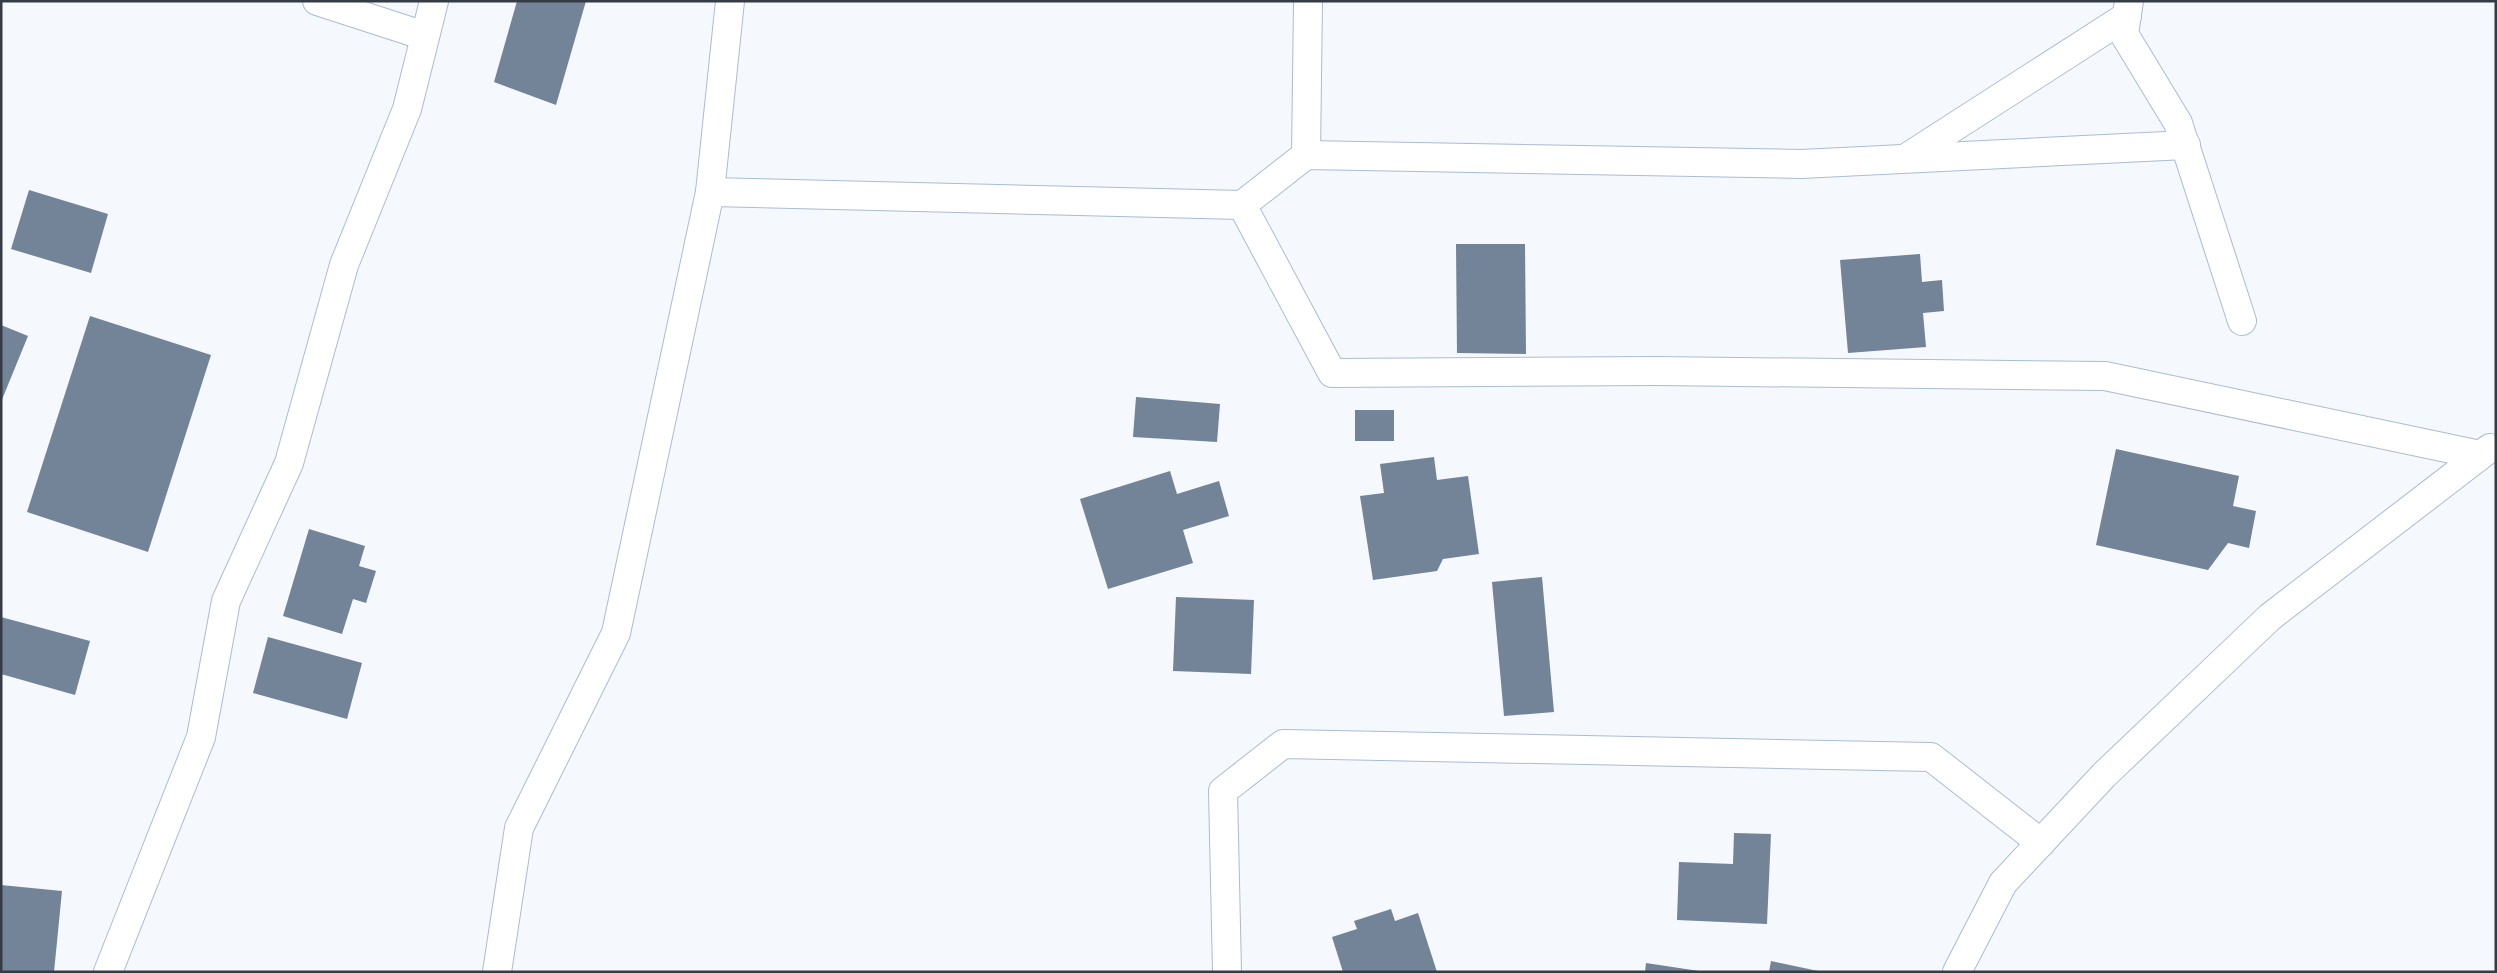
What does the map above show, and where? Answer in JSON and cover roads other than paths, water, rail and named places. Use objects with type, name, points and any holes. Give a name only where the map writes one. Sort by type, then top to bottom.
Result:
[{"type":"street","points":[[317,1],[425,36]]},
{"type":"street","points":[[108,972],[201,737],[226,601],[289,463],[344,265],[407,109],[434,1]]},
{"type":"street","points":[[497,972],[519,828],[616,633],[710,192],[730,1]]},
{"type":"street","points":[[1306,155],[1308,1]]},
{"type":"street","points":[[1904,159],[2128,9]]},
{"type":"street","points":[[2128,9],[2124,34],[2178,123],[2242,320]]},
{"type":"street","points":[[710,192],[1242,205],[1306,155],[1801,164],[2186,145]]},
{"type":"street","points":[[1242,205],[1332,373],[1656,371],[2105,376],[2488,450]]},
{"type":"street","points":[[1957,972],[2003,883],[2104,775],[2270,617],[2488,450]]},
{"type":"street","points":[[1227,972],[1223,791],[1283,744],[1931,757],[2040,843]]}]
